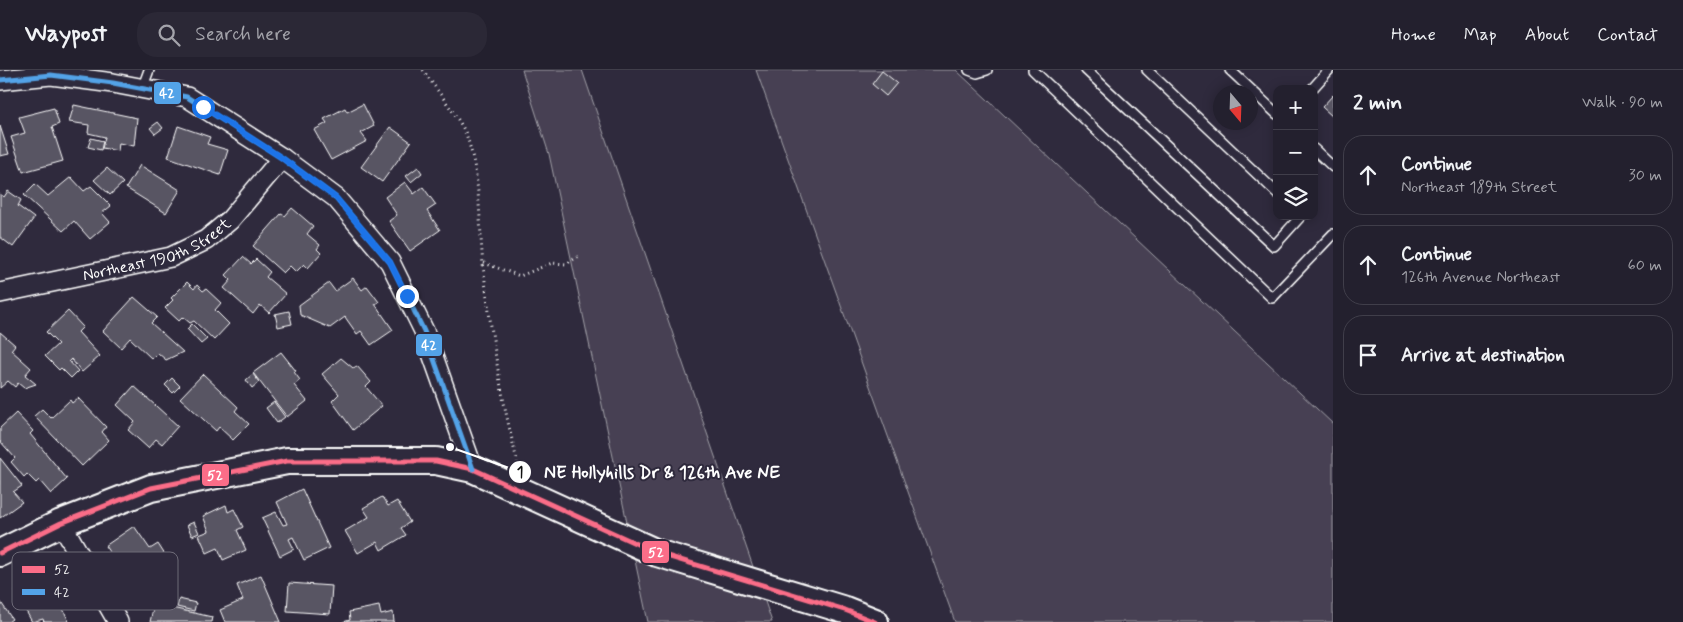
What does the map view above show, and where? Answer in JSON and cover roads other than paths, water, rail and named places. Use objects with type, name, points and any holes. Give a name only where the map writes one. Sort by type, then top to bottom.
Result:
[{"type":"main road","points":[[0,553],[61,523],[152,488],[287,461],[436,461],[473,469],[657,553],[845,610],[875,622]]},
{"type":"street","points":[[0,80],[51,75],[187,97],[282,158],[336,198],[390,262],[424,331],[473,469]]},
{"type":"street","name":"Northeast 190th Street","points":[[0,293],[171,257],[206,240],[230,220],[282,158]]},
{"type":"street","points":[[61,523],[78,552]]},
{"type":"street","points":[[111,610],[118,622]]},
{"type":"lane","points":[[142,89],[149,70]]},
{"type":"lane","points":[[969,70],[977,73],[986,70]]},
{"type":"lane","points":[[1033,70],[1272,298],[1333,234]]},
{"type":"lane","points":[[1086,70],[1274,246],[1297,220]]},
{"type":"lane","points":[[1147,70],[1273,189]]},
{"type":"lane","points":[[1230,70],[1273,110]]},
{"type":"lane","points":[[1316,85],[1329,70]]},
{"type":"lane","points":[[1318,154],[1333,167]]},
{"type":"place","name":"NE Hollyhills Dr & 126th Ave NE","points":[[450,447]]}]
